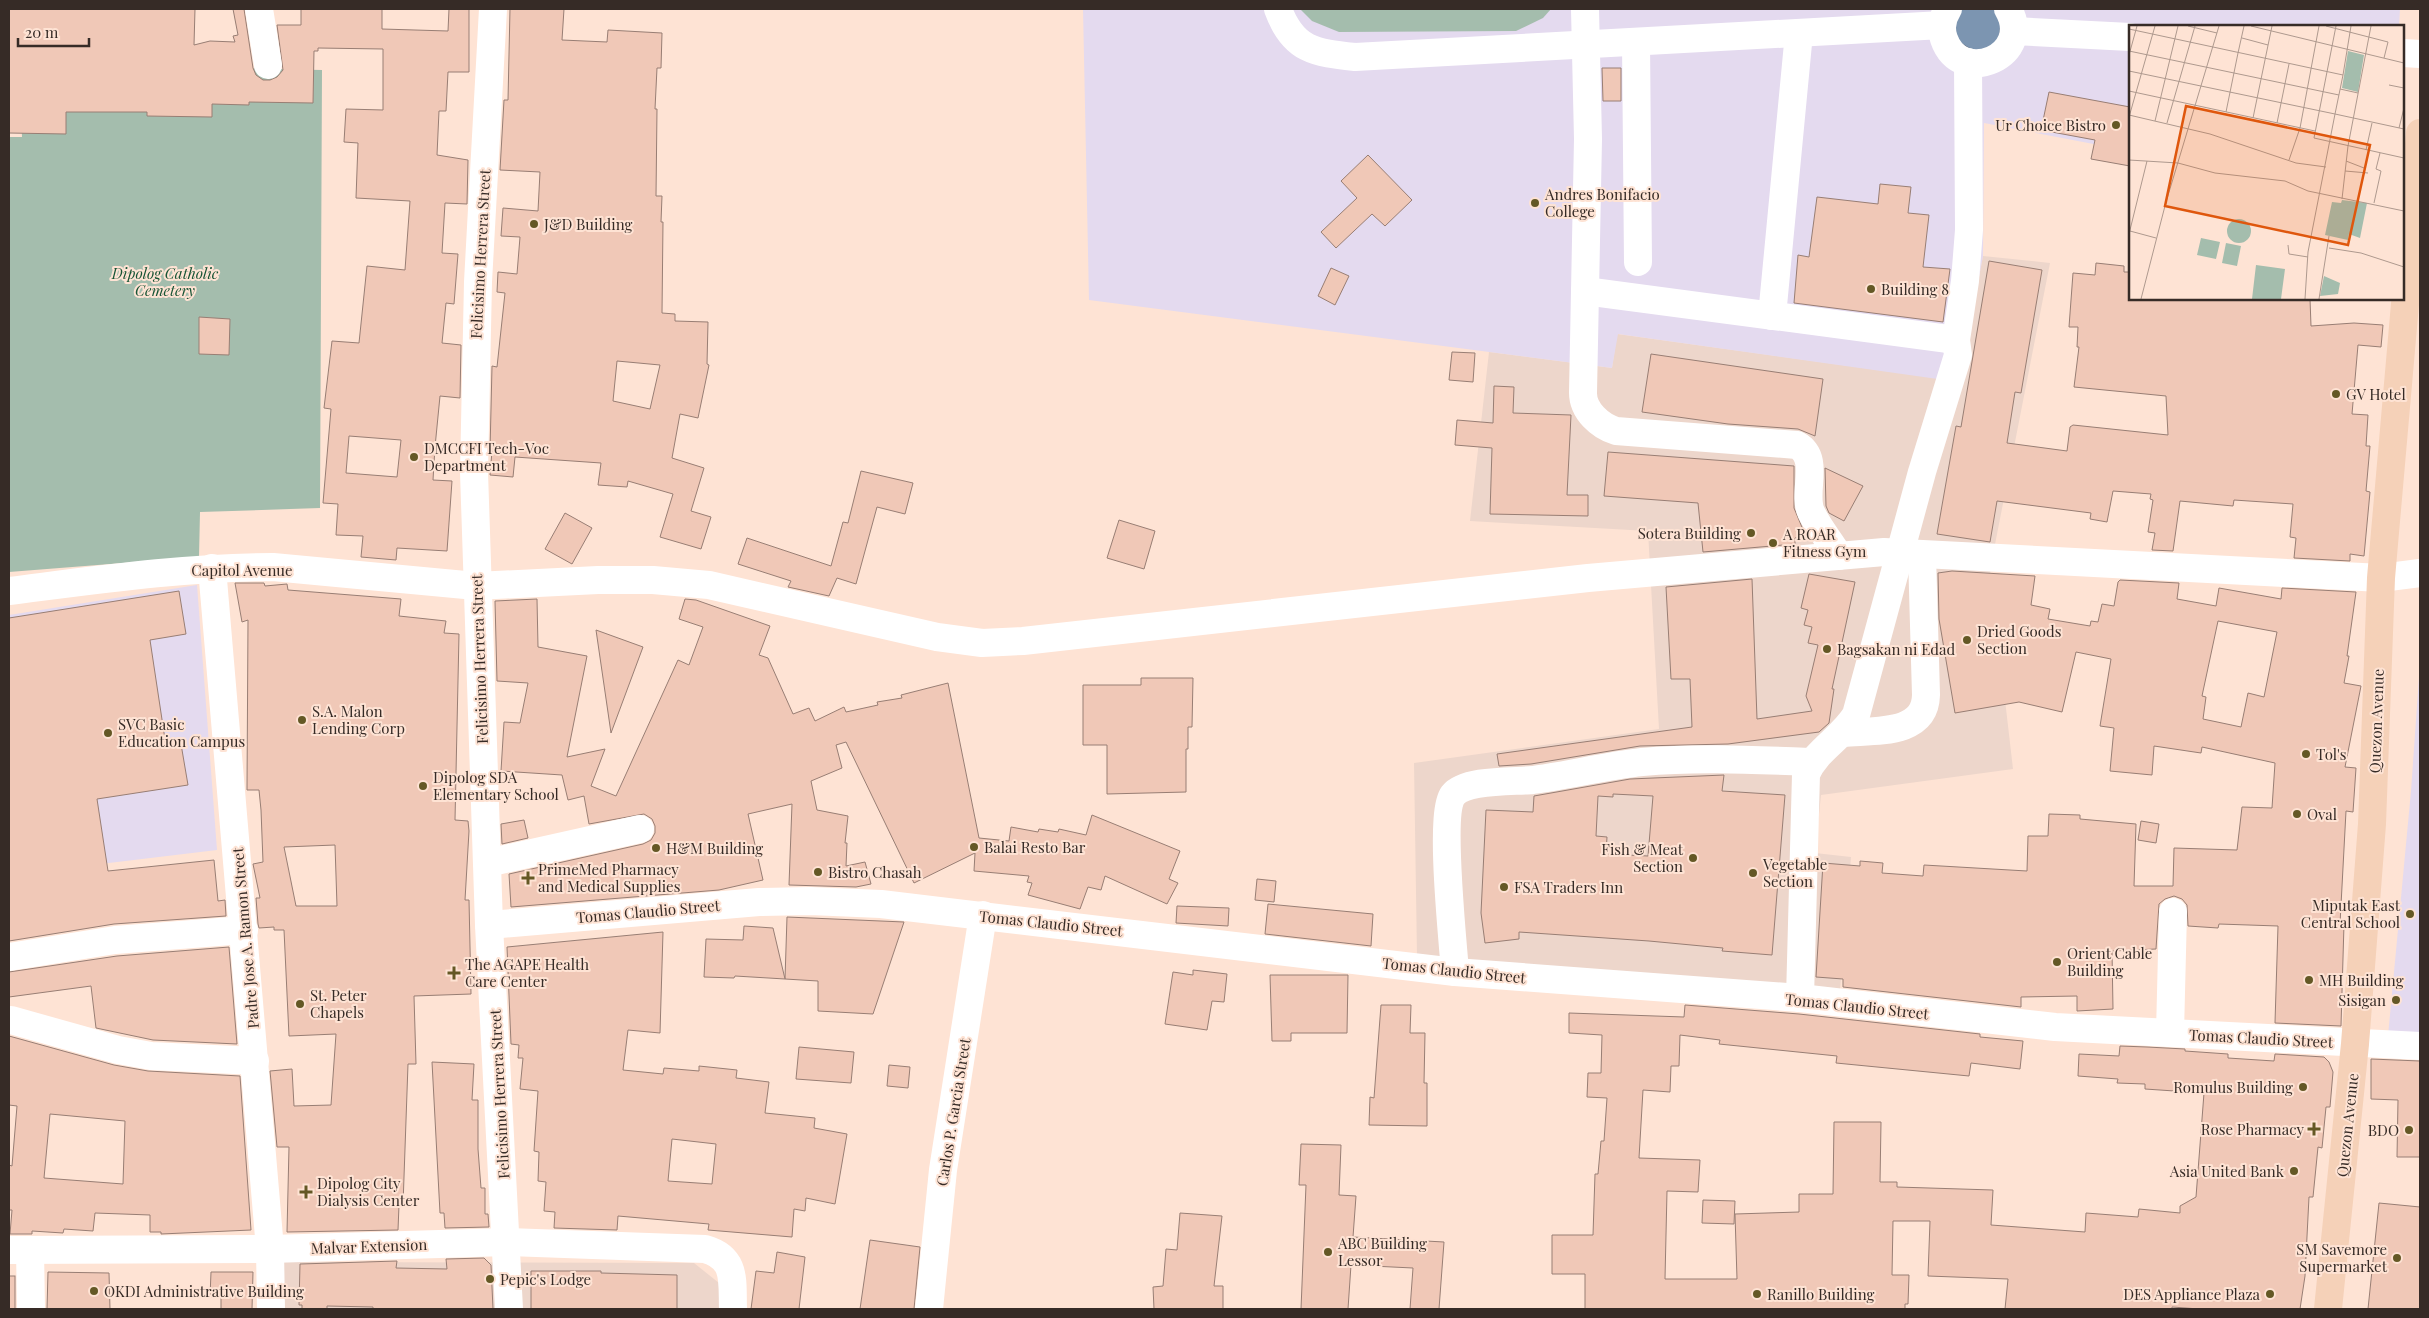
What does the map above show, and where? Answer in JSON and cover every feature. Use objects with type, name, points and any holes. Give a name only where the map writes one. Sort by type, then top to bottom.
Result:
[{"type":"main road","name":"Quezon Avenue","points":[[2328,1309],[2355,1044],[2372,824],[2381,578],[2420,133]]},
{"type":"street","points":[[259,9],[268,65]]},
{"type":"street","name":"Felicisimo Herrera Street","points":[[493,9],[474,378],[476,586],[489,925],[509,1309]]},
{"type":"street","points":[[1278,9],[1284,27],[1302,44],[1322,54],[1355,57],[1799,33],[1945,17],[1943,34],[1951,52],[1968,62],[1979,64],[1999,57],[2006,50],[2011,20],[2129,37]]},
{"type":"street","points":[[1584,9],[1587,45],[1588,139],[1583,400],[1588,410],[1604,425],[1616,431],[1797,445],[1801,447],[1805,451],[1809,465],[1810,510],[1839,556]]},
{"type":"street","points":[[1772,316],[1799,33]]},
{"type":"street","points":[[1636,42],[1638,262]]},
{"type":"street","points":[[2404,53],[2420,54]]},
{"type":"street","points":[[1845,730],[1845,712],[1902,554],[1942,352],[1956,340],[1965,281],[1969,230],[1968,62]]},
{"type":"street","points":[[1585,291],[1956,340]]},
{"type":"street","points":[[1800,998],[1806,774],[1812,762],[1845,730],[1907,726],[1923,711],[1926,695],[1902,554]]},
{"type":"street","name":"Capitol Avenue","points":[[9,591],[212,568],[273,567],[476,586],[598,580],[653,580],[708,585],[937,637],[982,643],[1022,641],[1588,578],[1839,556],[1902,554],[2381,578],[2420,573]]},
{"type":"street","name":"Padre Jose A. Ramon Street","points":[[212,568],[270,1249],[271,1309]]},
{"type":"street","points":[[1455,972],[1448,812],[1453,796],[1460,789],[1479,784],[1533,780],[1640,763],[1706,758],[1812,762]]},
{"type":"street","points":[[487,863],[640,829]]},
{"type":"street","name":"Tomas Claudio Street","points":[[489,925],[759,902],[881,904],[1455,972],[1800,998],[1971,1019],[2055,1027],[2420,1046]]},
{"type":"street","points":[[2170,1033],[2173,912]]},
{"type":"street","name":"Carlos P. Garcia Street","points":[[929,1309],[943,1170],[983,916]]},
{"type":"street","points":[[9,957],[115,940],[244,930]]},
{"type":"street","points":[[11,1020],[118,1050],[151,1056],[255,1062]]},
{"type":"street","name":"Malvar Extension","points":[[20,1250],[270,1249],[507,1242],[704,1249],[716,1252],[726,1260],[731,1273],[733,1309]]},
{"type":"street","points":[[20,1250],[30,1309]]},
{"type":"shaded area","name":"Andres Bonifacio College","points":[[1083,9],[2400,9],[2399,25],[2129,25],[2129,151],[1984,123],[1983,256],[1959,382],[1618,334],[1612,368],[1089,300]]},
{"type":"shaded area","name":"Bagsakan ni Edad","points":[[1983,256],[2050,263],[1990,570],[2013,769],[1821,795],[1815,853],[1851,857],[1840,990],[1417,956],[1414,763],[1659,729],[1648,531],[1470,521],[1489,352],[1612,368],[1617,334],[1959,381]]},
{"type":"shaded area","name":"SVC Basic Education Campus","points":[[197,585],[217,850],[9,875],[9,615]]},
{"type":"shaded area","name":"Miputak East Central School","points":[[2420,663],[2420,1037],[2388,1036],[2411,791]]},
{"type":"shaded area","points":[[278,1262],[694,1263],[724,1287],[723,1309],[279,1309]]},
{"type":"green space","points":[[1300,9],[1551,9],[1543,18],[1516,31],[1339,32],[1312,21]]},
{"type":"green space","name":"Dipolog Catholic Cemetery","points":[[19,63],[322,70],[320,508],[200,512],[199,557],[9,572],[9,137],[22,137]]},
{"type":"water","points":[[1961,9],[1994,9],[2000,20],[1998,42],[1977,53],[1956,40],[1955,17]]},
{"type":"building","points":[[9,9],[195,9],[194,45],[210,41],[235,42],[233,36],[238,35],[233,9],[244,9],[253,68],[256,75],[263,80],[270,80],[277,77],[283,70],[277,25],[301,25],[301,9],[382,9],[382,29],[448,31],[449,9],[469,9],[469,72],[448,72],[446,111],[439,111],[437,155],[468,160],[467,204],[445,203],[442,253],[458,254],[454,304],[446,303],[442,343],[461,345],[460,398],[440,396],[435,447],[433,480],[452,481],[447,551],[397,548],[396,560],[361,557],[363,536],[336,535],[338,504],[323,503],[331,409],[324,408],[332,341],[359,343],[367,266],[405,270],[410,201],[356,198],[358,143],[344,142],[346,109],[383,110],[383,49],[318,48],[318,51],[314,51],[313,103],[249,102],[249,105],[212,104],[212,117],[147,116],[147,112],[66,112],[66,134],[9,133]],"holes":[[[349,436],[401,440],[397,477],[346,473]]]},
{"type":"building","points":[[510,9],[564,9],[562,40],[607,42],[608,30],[662,33],[661,68],[657,68],[655,109],[657,109],[656,196],[662,196],[661,222],[663,222],[662,313],[675,314],[675,321],[708,322],[707,364],[709,365],[698,418],[680,414],[672,458],[704,468],[691,511],[711,517],[701,549],[660,537],[673,494],[628,481],[627,487],[598,485],[601,463],[515,457],[513,477],[490,475],[492,451],[490,451],[492,366],[497,367],[505,293],[497,292],[498,272],[517,274],[520,237],[501,236],[503,208],[538,211],[540,172],[500,170],[504,100],[508,100]],"holes":[[[617,361],[660,365],[650,409],[613,401]]]},
{"type":"building","points":[[1602,68],[1621,68],[1621,101],[1603,101]]},
{"type":"building","points":[[2049,92],[2129,107],[2129,166],[2091,159],[2095,140],[2041,130]]},
{"type":"building","points":[[1368,155],[1412,200],[1385,226],[1372,214],[1336,248],[1321,232],[1357,198],[1341,181]]},
{"type":"building","points":[[1880,184],[1911,187],[1908,213],[1929,215],[1923,267],[1950,269],[1943,322],[1794,303],[1798,255],[1809,257],[1817,197],[1878,204]]},
{"type":"building","points":[[1989,261],[2042,270],[2021,393],[2015,392],[2007,443],[2067,451],[2070,427],[2073,425],[2168,435],[2166,396],[2074,387],[2079,347],[2077,347],[2078,327],[2069,327],[2073,273],[2095,275],[2096,263],[2124,266],[2124,272],[2129,272],[2129,300],[2310,300],[2311,326],[2354,323],[2383,325],[2381,347],[2358,345],[2352,414],[2368,415],[2366,446],[2370,446],[2366,491],[2370,492],[2364,556],[2350,554],[2350,561],[2294,558],[2296,538],[2290,537],[2293,504],[2234,500],[2233,506],[2180,501],[2173,551],[2152,550],[2155,533],[2148,532],[2153,500],[2150,499],[2151,494],[2113,491],[2107,522],[2090,519],[2091,513],[1997,501],[1990,542],[1937,534],[1956,426],[1961,427]]},
{"type":"building","points":[[1331,268],[1349,276],[1335,305],[1318,296]]},
{"type":"building","points":[[199,317],[230,319],[229,355],[199,354]]},
{"type":"building","points":[[1452,352],[1475,353],[1473,382],[1449,380]]},
{"type":"building","points":[[1651,354],[1823,379],[1815,436],[1798,429],[1728,424],[1642,412]]},
{"type":"building","points":[[1494,386],[1514,387],[1513,413],[1571,415],[1567,495],[1588,495],[1588,516],[1490,514],[1492,448],[1455,445],[1457,420],[1493,423]]},
{"type":"building","points":[[1608,452],[1794,466],[1794,508],[1806,537],[1795,538],[1795,544],[1703,552],[1698,503],[1604,496]]},
{"type":"building","points":[[1825,468],[1863,486],[1844,521],[1829,513],[1826,506]]},
{"type":"building","points":[[861,471],[913,483],[905,514],[877,507],[856,584],[837,578],[829,596],[788,587],[791,581],[738,564],[747,538],[831,566],[843,522],[848,523]]},
{"type":"building","points":[[565,513],[592,528],[572,564],[545,549]]},
{"type":"building","points":[[1119,520],[1155,531],[1144,569],[1107,558]]},
{"type":"building","points":[[1952,571],[2035,576],[2031,605],[2050,609],[2048,619],[2090,626],[2091,621],[2098,622],[2102,604],[2114,606],[2120,580],[2179,583],[2177,599],[2216,606],[2219,588],[2281,599],[2282,588],[2356,592],[2344,683],[2361,686],[2345,767],[2356,768],[2353,812],[2346,811],[2340,924],[2344,924],[2341,1026],[2275,1023],[2278,926],[2219,924],[2218,928],[2188,926],[2187,905],[2182,899],[2174,896],[2165,899],[2159,904],[2156,949],[2112,951],[2113,1009],[2077,1011],[2077,996],[2021,997],[2021,1007],[1843,987],[1843,979],[1816,977],[1823,863],[1860,866],[1860,861],[1883,863],[1882,873],[1923,876],[1924,865],[2027,871],[2028,836],[2048,836],[2049,814],[2080,815],[2080,819],[2136,824],[2134,886],[2173,886],[2174,848],[2237,850],[2242,807],[2272,808],[2275,763],[2202,747],[2201,753],[2154,746],[2152,775],[2110,771],[2114,728],[2100,726],[2111,659],[2076,652],[2062,712],[2019,702],[1955,713],[1939,619],[1938,573]],"holes":[[[2218,621],[2277,632],[2264,697],[2248,693],[2241,727],[2203,719],[2206,697],[2202,696]]]},
{"type":"building","points":[[1809,574],[1855,582],[1832,689],[1834,689],[1829,723],[1819,732],[1728,744],[1640,746],[1531,764],[1499,766],[1497,754],[1692,727],[1690,679],[1671,679],[1666,587],[1752,579],[1757,719],[1812,711],[1806,696],[1818,645],[1808,643],[1812,627],[1804,625],[1808,610],[1801,608]]},
{"type":"building","points":[[235,583],[264,583],[265,586],[287,584],[288,590],[401,599],[399,616],[446,621],[444,633],[459,634],[455,820],[468,821],[469,831],[465,900],[469,900],[471,994],[414,996],[416,1064],[408,1064],[403,1205],[399,1205],[398,1230],[287,1232],[289,1147],[277,1147],[270,1071],[292,1069],[294,1106],[331,1105],[336,1034],[289,1036],[284,930],[274,930],[274,927],[259,928],[258,924],[256,898],[260,898],[253,864],[263,862],[261,810],[259,790],[247,790],[248,620],[242,622]],"holes":[[[335,845],[337,906],[296,906],[284,847]]]},
{"type":"building","name":"SVC Basic Education Campus","points":[[179,591],[186,634],[150,640],[166,746],[181,744],[188,785],[97,799],[108,871],[214,860],[218,901],[225,900],[226,916],[114,924],[9,941],[9,618]]},
{"type":"building","points":[[537,599],[538,647],[587,656],[567,757],[605,749],[591,786],[616,796],[678,660],[689,665],[703,627],[679,619],[685,599],[696,600],[770,626],[759,655],[768,658],[793,714],[809,708],[815,721],[844,707],[846,712],[878,705],[877,702],[902,698],[901,695],[948,683],[979,838],[1009,841],[1011,827],[1038,832],[1039,829],[1058,832],[1059,829],[1086,835],[1092,815],[1180,851],[1169,879],[1178,883],[1167,904],[1105,876],[1101,890],[1088,887],[1080,909],[1028,895],[1032,883],[1027,882],[1029,876],[974,871],[975,853],[914,883],[846,742],[836,745],[842,768],[811,781],[817,810],[848,816],[845,843],[847,843],[846,866],[865,862],[871,884],[856,887],[789,885],[792,804],[748,814],[763,880],[719,890],[511,907],[509,874],[643,844],[651,840],[655,833],[652,819],[644,814],[589,824],[584,796],[568,800],[562,775],[501,771],[504,722],[520,723],[528,683],[497,681],[495,601]]},
{"type":"building","points":[[596,630],[643,647],[611,733]]},
{"type":"building","points":[[1141,678],[1193,678],[1192,727],[1188,727],[1188,749],[1186,749],[1186,792],[1107,794],[1107,745],[1083,745],[1083,685],[1141,685]]},
{"type":"building","points":[[1724,775],[1722,791],[1785,795],[1772,955],[1722,951],[1723,948],[1649,941],[1519,932],[1519,939],[1485,943],[1481,913],[1486,810],[1533,812],[1534,796],[1630,779]],"holes":[[[1613,794],[1653,796],[1648,856],[1606,854],[1607,837],[1596,836],[1598,796],[1613,797]]]},
{"type":"building","points":[[524,820],[528,838],[502,844],[501,824]]},
{"type":"building","points":[[2141,821],[2159,824],[2156,843],[2138,840]]},
{"type":"building","points":[[1257,879],[1276,881],[1274,902],[1255,900]]},
{"type":"building","points":[[1268,904],[1373,914],[1371,946],[1265,934]]},
{"type":"building","points":[[1177,906],[1229,908],[1228,926],[1176,923]]},
{"type":"building","points":[[787,917],[904,922],[873,1014],[818,1011],[818,981],[785,979]]},
{"type":"building","points":[[744,926],[773,928],[785,979],[735,976],[734,978],[704,977],[706,939],[743,940]]},
{"type":"building","points":[[663,932],[660,1033],[628,1030],[623,1070],[663,1074],[664,1068],[699,1071],[699,1066],[737,1070],[736,1078],[769,1082],[765,1113],[815,1118],[814,1128],[847,1134],[835,1204],[806,1198],[805,1211],[794,1209],[792,1237],[708,1230],[709,1224],[618,1216],[617,1230],[554,1228],[555,1212],[544,1211],[546,1182],[538,1181],[539,1152],[534,1151],[538,1091],[520,1089],[523,1058],[518,1058],[519,1045],[511,1044],[507,947]],"holes":[[[672,1139],[716,1144],[712,1184],[668,1181]]]},
{"type":"building","points":[[229,947],[237,1044],[153,1040],[96,1028],[91,986],[9,997],[9,972],[117,956]]},
{"type":"building","points":[[1193,970],[1227,974],[1224,1002],[1212,1001],[1207,1030],[1165,1024],[1173,972],[1193,975]]},
{"type":"building","points":[[1270,975],[1348,975],[1347,1033],[1291,1033],[1291,1041],[1272,1041]]},
{"type":"building","points":[[1381,1005],[1411,1005],[1410,1033],[1425,1033],[1424,1083],[1427,1083],[1427,1126],[1369,1125],[1370,1097],[1374,1098]]},
{"type":"building","points":[[1685,1005],[1799,1014],[1980,1034],[1980,1037],[2023,1041],[2020,1069],[1971,1063],[1969,1076],[1836,1063],[1837,1056],[1719,1044],[1720,1040],[1680,1035],[1679,1066],[1671,1066],[1670,1092],[1643,1090],[1639,1158],[1700,1160],[1698,1192],[1667,1191],[1665,1279],[1737,1279],[1735,1214],[1799,1212],[1799,1194],[1833,1194],[1834,1122],[1881,1122],[1880,1182],[1897,1182],[1897,1187],[1993,1190],[1991,1225],[2085,1232],[2086,1213],[2138,1217],[2139,1209],[2180,1213],[2180,1206],[2196,1197],[2204,1093],[2145,1089],[2145,1084],[2117,1083],[2118,1079],[2078,1076],[2079,1054],[2119,1056],[2120,1046],[2147,1047],[2185,1049],[2185,1051],[2228,1054],[2228,1058],[2274,1061],[2275,1054],[2324,1057],[2329,1062],[2333,1072],[2330,1107],[2326,1107],[2322,1148],[2318,1147],[2313,1197],[2309,1197],[2305,1276],[2300,1309],[2199,1309],[2172,1307],[2172,1309],[2005,1309],[2008,1279],[1928,1276],[1930,1221],[1893,1221],[1892,1275],[1909,1275],[1908,1304],[1905,1304],[1905,1309],[1585,1309],[1585,1274],[1552,1274],[1552,1235],[1593,1235],[1595,1174],[1598,1174],[1601,1141],[1604,1141],[1607,1098],[1587,1097],[1588,1073],[1601,1073],[1602,1035],[1569,1033],[1569,1013],[1684,1017]]},
{"type":"building","points":[[9,1036],[114,1065],[148,1071],[240,1076],[251,1230],[161,1234],[161,1232],[150,1232],[150,1215],[95,1213],[93,1231],[64,1229],[63,1233],[32,1231],[32,1234],[10,1234],[12,1210],[9,1210],[9,1165],[12,1166],[17,1106],[9,1105]],"holes":[[[50,1114],[125,1121],[123,1184],[44,1178]]]},
{"type":"building","points":[[799,1047],[854,1052],[851,1083],[796,1079]]},
{"type":"building","points":[[2371,1059],[2420,1061],[2420,1157],[2397,1157],[2398,1100],[2371,1099]]},
{"type":"building","points":[[432,1062],[474,1064],[472,1100],[478,1100],[478,1149],[481,1188],[485,1188],[485,1214],[488,1214],[489,1227],[445,1228],[444,1213],[440,1213]]},
{"type":"building","points":[[889,1065],[910,1067],[908,1088],[887,1086]]},
{"type":"building","points":[[1301,1144],[1341,1145],[1339,1195],[1356,1196],[1353,1237],[1444,1242],[1439,1309],[1410,1309],[1413,1268],[1351,1265],[1348,1309],[1301,1309],[1306,1185],[1299,1185]]},
{"type":"building","points":[[1703,1200],[1735,1201],[1734,1224],[1702,1223]]},
{"type":"building","name":"SM Savemore Supermarket","points":[[2379,1203],[2420,1207],[2420,1309],[2368,1309]]},
{"type":"building","points":[[1180,1213],[1222,1216],[1214,1286],[1223,1286],[1223,1309],[1154,1309],[1153,1287],[1163,1286],[1166,1249],[1177,1250]]},
{"type":"building","points":[[870,1240],[920,1247],[914,1309],[860,1309]]},
{"type":"building","points":[[777,1252],[805,1257],[799,1309],[751,1309],[756,1271],[774,1273]]},
{"type":"building","points":[[484,1258],[491,1265],[493,1309],[373,1309],[373,1307],[327,1306],[327,1309],[302,1309],[302,1305],[299,1305],[300,1264],[397,1261],[396,1268],[447,1269],[446,1259]]},
{"type":"building","points":[[531,1271],[601,1271],[601,1273],[677,1275],[677,1309],[531,1309]]},
{"type":"building","points":[[48,1272],[109,1273],[110,1309],[47,1309]]},
{"type":"building","points":[[211,1272],[253,1272],[252,1309],[221,1309],[221,1297],[210,1297]]},
{"type":"building","points":[[9,1276],[15,1276],[15,1309],[9,1309]]},
{"type":"place","name":"Ur Choice Bistro","points":[[2116,125]]},
{"type":"place","name":"Andres Bonifacio College","points":[[1535,203]]},
{"type":"place","name":"J&D Building","points":[[534,224]]},
{"type":"place","name":"Building 8","points":[[1871,289]]},
{"type":"place","name":"GV Hotel","points":[[2336,394]]},
{"type":"place","name":"DMCCFI Tech-Voc Department","points":[[414,457]]},
{"type":"place","name":"Sotera Building","points":[[1751,533]]},
{"type":"place","name":"A ROAR Fitness Gym","points":[[1773,543]]},
{"type":"place","name":"Dried Goods Section","points":[[1967,640]]},
{"type":"place","name":"Bagsakan ni Edad","points":[[1827,649]]},
{"type":"place","name":"S.A. Malon Lending Corp","points":[[302,720]]},
{"type":"place","name":"SVC Basic Education Campus","points":[[108,733]]},
{"type":"place","name":"Tol's","points":[[2306,754]]},
{"type":"place","name":"Dipolog SDA Elementary School","points":[[423,786]]},
{"type":"place","name":"Oval","points":[[2297,814]]},
{"type":"place","name":"Balai Resto Bar","points":[[974,847]]},
{"type":"place","name":"H&M Building","points":[[656,848]]},
{"type":"place","name":"Fish & Meat Section","points":[[1693,858]]},
{"type":"place","name":"Bistro Chasah","points":[[818,872]]},
{"type":"place","name":"Vegetable Section","points":[[1753,873]]},
{"type":"place","name":"PrimeMed Pharmacy and Medical Supplies","points":[[528,878]]},
{"type":"place","name":"FSA Traders Inn","points":[[1504,887]]},
{"type":"place","name":"Miputak East Central School","points":[[2410,914]]},
{"type":"place","name":"Orient Cable Building","points":[[2057,962]]},
{"type":"place","name":"The AGAPE Health Care Center","points":[[454,973]]},
{"type":"place","name":"MH Building","points":[[2309,980]]},
{"type":"place","name":"Sisigan","points":[[2396,1000]]},
{"type":"place","name":"St. Peter Chapels","points":[[300,1004]]},
{"type":"place","name":"Romulus Building","points":[[2303,1087]]},
{"type":"place","name":"Rose Pharmacy","points":[[2314,1129]]},
{"type":"place","name":"BDO","points":[[2409,1130]]},
{"type":"place","name":"Asia United Bank","points":[[2294,1171]]},
{"type":"place","name":"Dipolog City Dialysis Center","points":[[306,1192]]},
{"type":"place","name":"ABC Building Lessor","points":[[1328,1252]]},
{"type":"place","name":"SM Savemore Supermarket","points":[[2397,1258]]},
{"type":"place","name":"Pepic's Lodge","points":[[490,1279]]},
{"type":"place","name":"OKDI Administrative Building","points":[[94,1291]]},
{"type":"place","name":"Ranillo Building","points":[[1757,1294]]},
{"type":"place","name":"DES Appliance Plaza","points":[[2270,1294]]}]
